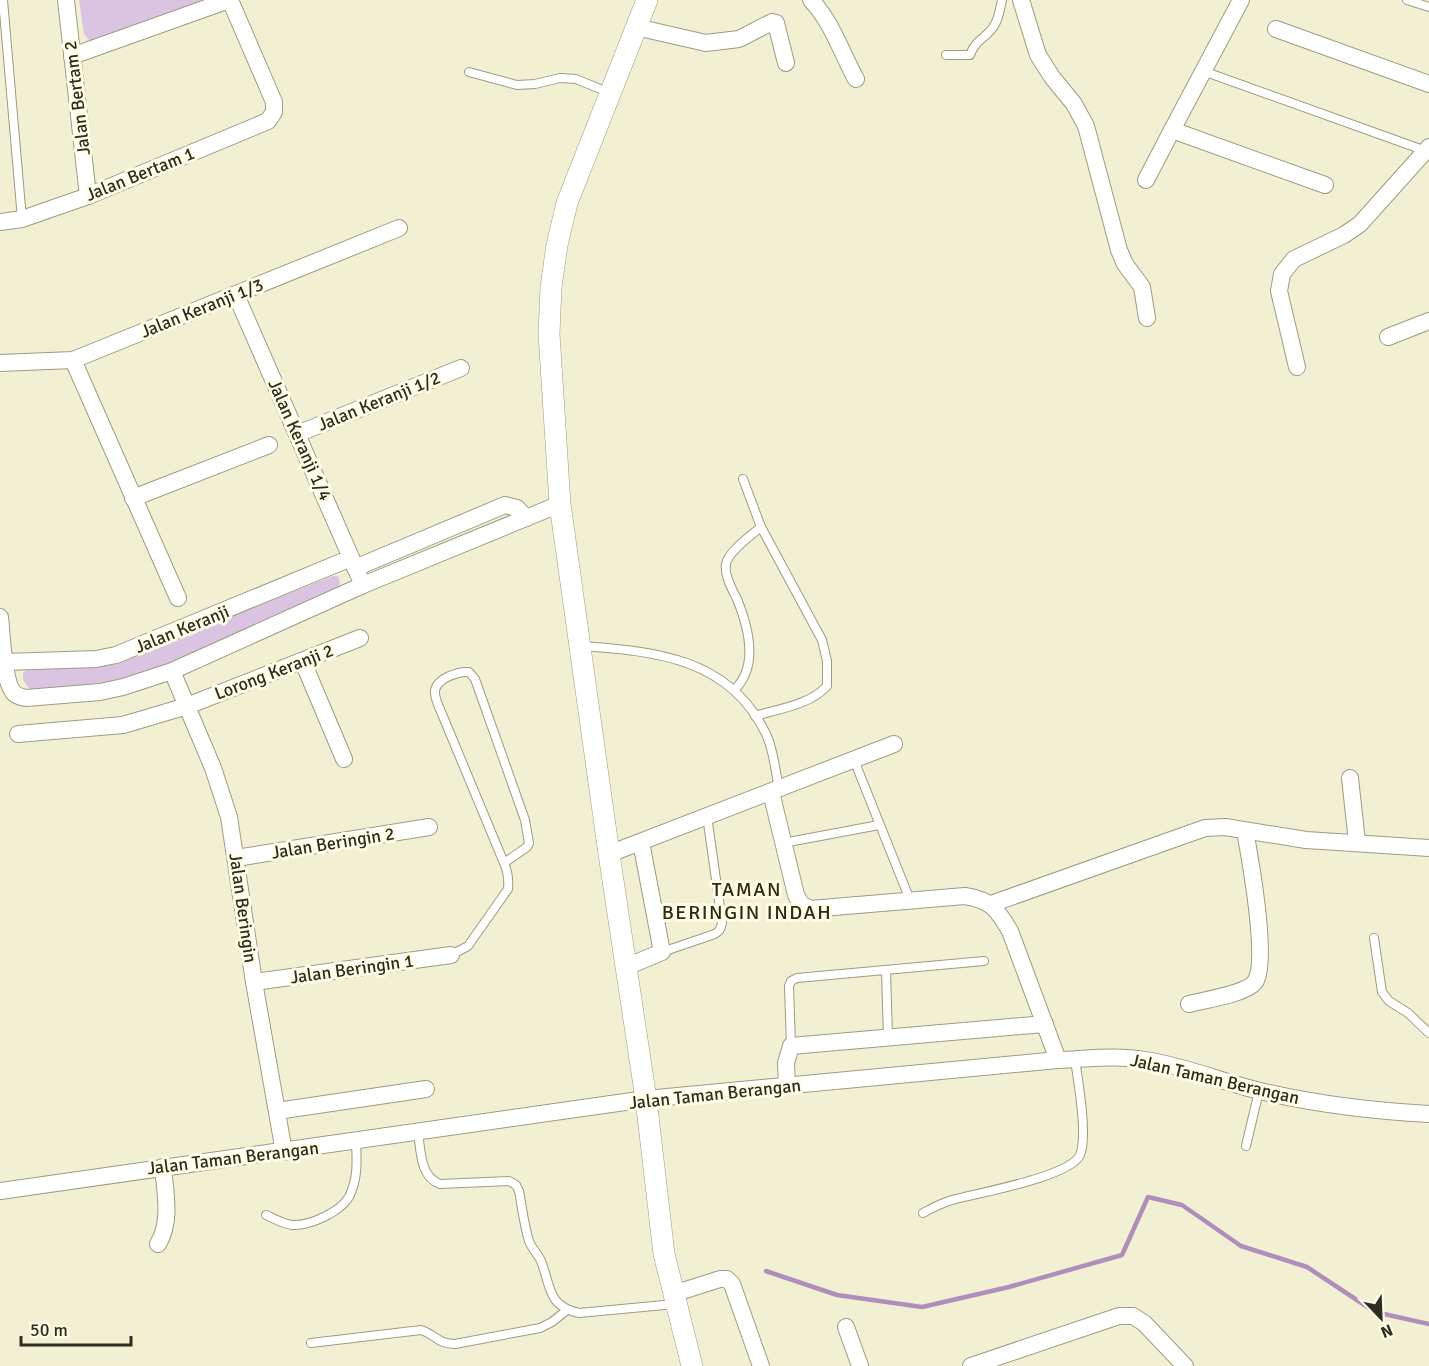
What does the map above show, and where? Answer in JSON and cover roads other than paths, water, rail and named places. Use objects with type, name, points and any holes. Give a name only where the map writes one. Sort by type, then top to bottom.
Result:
[{"type":"street","name":"Jalan Bertam 2","points":[[66,0],[88,196]]},
{"type":"street","name":"Jalan Bertam 1","points":[[0,222],[22,219],[88,196],[268,121],[274,112],[274,102],[230,0]]},
{"type":"street","points":[[72,56],[230,0]]},
{"type":"street","points":[[647,0],[567,203],[557,244],[551,287],[549,334],[560,504],[646,1099],[664,1254],[692,1366]]},
{"type":"street","points":[[811,0],[823,12],[830,24],[839,48],[856,79]]},
{"type":"street","points":[[1021,0],[1038,54],[1052,77],[1074,104],[1086,126],[1119,250],[1125,264],[1142,287],[1147,318]]},
{"type":"street","points":[[1146,180],[1241,0]]},
{"type":"street","points":[[636,27],[706,43],[739,39],[772,22],[776,23],[786,63]]},
{"type":"street","points":[[1276,29],[1429,84]]},
{"type":"street","points":[[1172,130],[1325,185]]},
{"type":"street","points":[[1297,367],[1279,291],[1282,274],[1294,259],[1344,235],[1360,224],[1428,151]]},
{"type":"street","name":"Jalan Keranji 1/3","points":[[0,363],[73,360],[399,228]]},
{"type":"street","name":"Jalan Keranji 1/4","points":[[236,295],[363,585]]},
{"type":"street","points":[[1388,337],[1429,321]]},
{"type":"street","points":[[73,360],[178,598]]},
{"type":"street","name":"Jalan Keranji 1/2","points":[[297,434],[461,368]]},
{"type":"street","points":[[133,498],[269,445]]},
{"type":"street","points":[[0,617],[4,662],[14,693],[26,698],[100,692],[172,672],[363,585],[560,504]]},
{"type":"street","name":"Jalan Keranji","points":[[4,662],[96,659],[116,656],[505,505],[517,508],[526,518]]},
{"type":"street","name":"Lorong Keranji 2","points":[[18,734],[123,725],[187,706],[360,638]]},
{"type":"street","points":[[303,662],[344,759]]},
{"type":"street","name":"Jalan Beringin","points":[[172,672],[223,794],[229,817],[254,982],[284,1152]]},
{"type":"street","points":[[609,854],[894,744]]},
{"type":"street","points":[[1350,778],[1357,842]]},
{"type":"street","points":[[775,790],[783,843],[796,895],[801,904],[810,909],[965,896],[991,904],[1010,931],[1058,1060]]},
{"type":"street","name":"Jalan Beringin 2","points":[[236,858],[429,827]]},
{"type":"street","points":[[991,904],[1205,828],[1225,828],[1306,840],[1429,848]]},
{"type":"street","points":[[1189,1004],[1243,990],[1254,983],[1258,973],[1259,922],[1245,831]]},
{"type":"street","points":[[626,967],[662,952],[641,842]]},
{"type":"street","name":"Jalan Beringin 1","points":[[254,982],[451,955]]},
{"type":"street","points":[[787,1086],[786,1063],[791,1046],[1045,1024]]},
{"type":"street","name":"Jalan Taman Berangan","points":[[0,1191],[646,1099],[1076,1059],[1119,1057],[1144,1059],[1258,1091],[1331,1104],[1429,1114]]},
{"type":"street","points":[[277,1111],[426,1089]]},
{"type":"street","points":[[158,1244],[163,1236],[167,1207],[163,1167]]},
{"type":"street","points":[[674,1299],[720,1279],[727,1279],[732,1284],[761,1366]]},
{"type":"street","points":[[971,1366],[1119,1316],[1133,1316],[1144,1323],[1185,1366]]},
{"type":"street","points":[[846,1327],[860,1366]]},
{"type":"lane","points":[[3,0],[22,219]]},
{"type":"lane","points":[[946,54],[970,55],[974,44],[987,35],[995,24],[1002,0]]},
{"type":"lane","points":[[1407,0],[1429,7]]},
{"type":"lane","points":[[1203,71],[1428,151]]},
{"type":"lane","points":[[469,72],[517,85],[535,84],[560,78],[576,79],[610,93]]},
{"type":"lane","points":[[743,479],[761,527],[822,640],[827,662],[827,686],[821,693],[755,716]]},
{"type":"lane","points":[[734,690],[743,678],[750,656],[744,617],[727,574],[726,565],[729,557],[761,527]]},
{"type":"lane","points":[[580,646],[638,650],[686,661],[727,684],[748,704],[767,736],[775,790]]},
{"type":"lane","points":[[451,955],[468,946],[508,889],[508,873],[435,697],[435,689],[439,683],[463,671],[469,672],[475,679],[525,820],[529,843],[527,847],[504,863]]},
{"type":"lane","points":[[854,760],[910,900]]},
{"type":"lane","points":[[662,952],[712,936],[722,928],[706,816]]},
{"type":"lane","points":[[783,843],[879,825]]},
{"type":"lane","points":[[1374,938],[1382,992],[1389,1001],[1408,1013],[1429,1033]]},
{"type":"lane","points":[[791,1046],[789,986],[791,981],[797,978],[984,961]]},
{"type":"lane","points":[[886,970],[888,1038]]},
{"type":"lane","points":[[923,1212],[950,1201],[1046,1176],[1070,1166],[1079,1156],[1083,1136],[1076,1059]]},
{"type":"lane","points":[[1246,1146],[1258,1091]]},
{"type":"lane","points":[[418,1133],[425,1172],[432,1181],[440,1184],[509,1182],[516,1185],[530,1243],[539,1257],[551,1293],[555,1300],[567,1310],[579,1313],[674,1299]]},
{"type":"lane","points":[[266,1215],[283,1223],[295,1225],[308,1223],[327,1215],[340,1206],[348,1198],[355,1181],[356,1142]]},
{"type":"lane","points":[[311,1342],[421,1330],[444,1344],[455,1344],[540,1328],[567,1310]]},
{"type":"waterway","points":[[766,1271],[837,1295],[922,1307],[1009,1287],[1122,1255],[1148,1197],[1182,1205],[1241,1246],[1307,1267],[1375,1312],[1429,1324]]},
{"type":"district","name":"TAMAN BERINGIN INDAH","points":[[747,900]]}]
